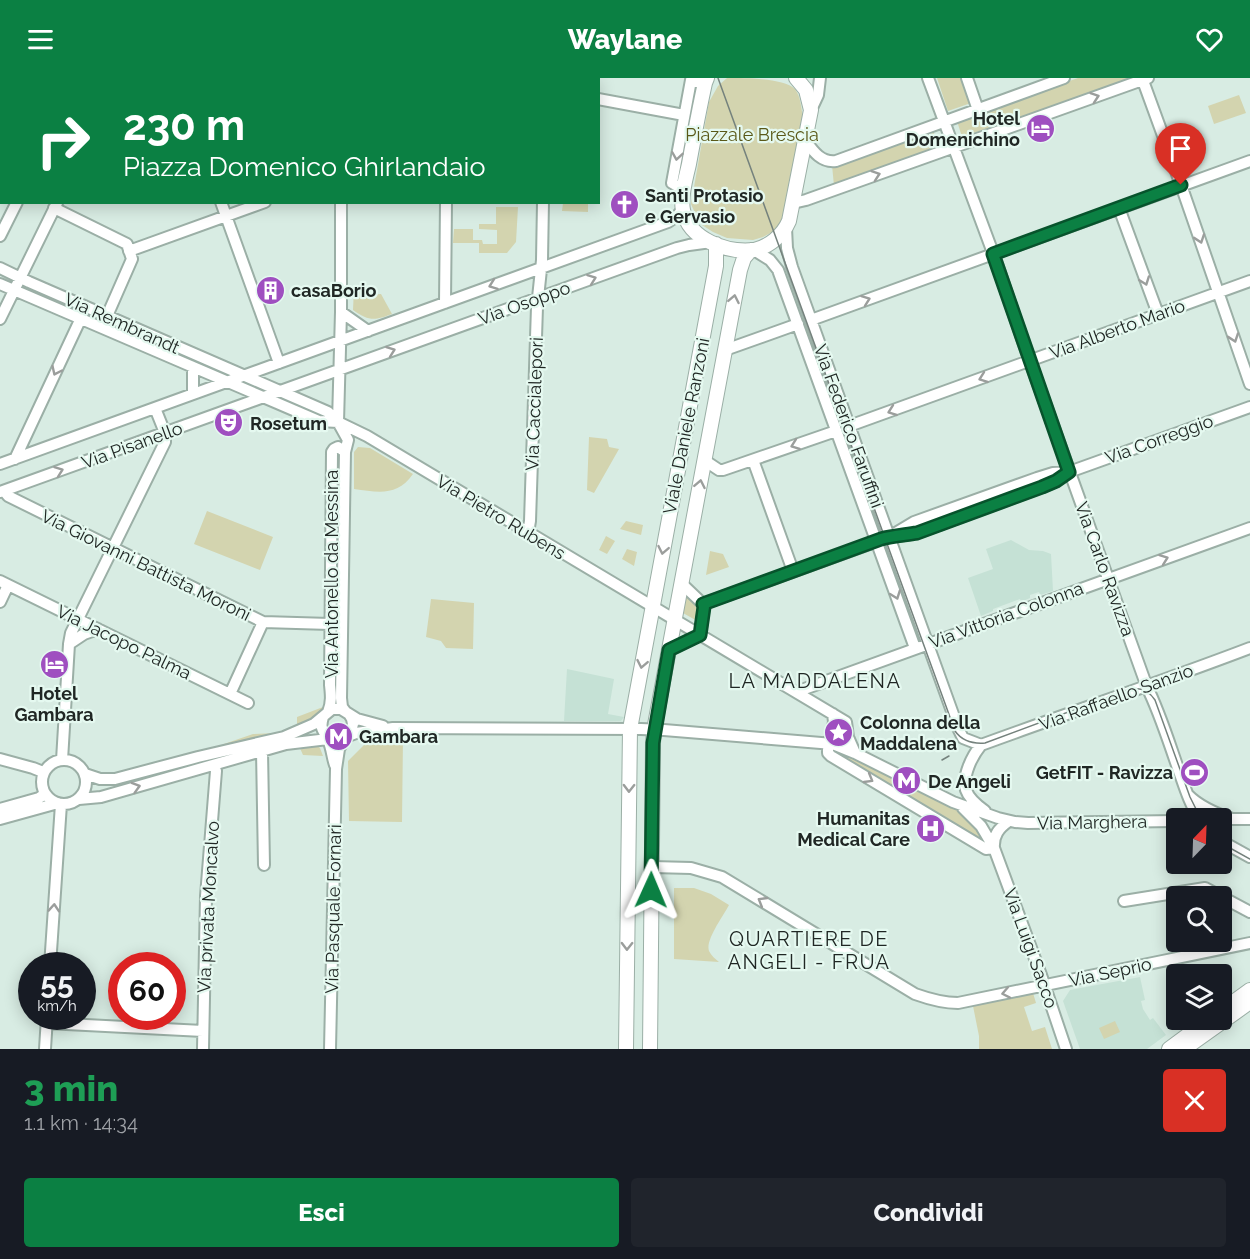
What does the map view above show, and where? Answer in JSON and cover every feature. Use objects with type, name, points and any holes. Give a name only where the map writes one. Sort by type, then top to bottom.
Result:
[{"type":"main road","points":[[706,80],[684,190],[683,209],[693,230],[701,237],[733,249],[752,250],[770,244],[780,235],[786,228],[793,203],[811,110],[806,90],[796,78]]},
{"type":"main road","name":"Viale Daniele Ranzoni","points":[[663,613],[716,266],[713,243]]},
{"type":"main road","name":"Viale Daniele Ranzoni","points":[[663,613],[681,583],[740,270],[744,258],[752,250]]},
{"type":"main road","points":[[650,1049],[653,743],[669,650],[663,613]]},
{"type":"main road","points":[[626,1049],[630,729],[663,613]]},
{"type":"main road","points":[[1232,1003],[1250,990]]},
{"type":"main road","points":[[1184,1049],[1250,1002]]},
{"type":"main road","points":[[1169,1049],[1195,1030]]},
{"type":"street","points":[[811,110],[818,95],[820,78]]},
{"type":"street","name":"Via Carlo Ravizza","points":[[928,78],[1193,808]]},
{"type":"street","points":[[967,78],[978,110]]},
{"type":"street","points":[[805,140],[823,160],[836,161],[1064,78]]},
{"type":"street","points":[[793,203],[1144,79],[1250,384]]},
{"type":"street","points":[[684,190],[672,183],[691,80],[706,80]]},
{"type":"street","points":[[600,99],[684,115]]},
{"type":"street","points":[[811,320],[1250,160]]},
{"type":"street","points":[[0,236],[15,204]]},
{"type":"street","points":[[222,204],[279,363]]},
{"type":"street","points":[[129,251],[259,204]]},
{"type":"street","name":"Via Antonello da Messina","points":[[341,204],[338,423],[348,440],[345,452],[341,698],[342,707],[347,713]]},
{"type":"street","points":[[445,303],[446,204]]},
{"type":"street","name":"Via Caccialepori","points":[[528,533],[537,299],[542,268],[543,204]]},
{"type":"street","points":[[0,319],[56,205],[127,244],[132,259],[107,316]]},
{"type":"street","points":[[1119,208],[1158,314]]},
{"type":"street","name":"Via Osoppo","points":[[279,363],[668,222],[683,209]]},
{"type":"street","name":"Via Federico Faruffini","points":[[786,228],[789,256],[811,320],[960,733],[968,741],[981,745]]},
{"type":"street","name":"Via Osoppo","points":[[281,392],[685,245],[713,243]]},
{"type":"street","name":"Via Federico Faruffini","points":[[752,250],[770,260],[777,267],[915,648]]},
{"type":"street","name":"Via Rembrandt","points":[[0,268],[327,412],[338,423]]},
{"type":"street","name":"Via Alberto Mario","points":[[849,426],[1250,281]]},
{"type":"street","name":"Via Rembrandt","points":[[0,284],[319,421],[338,423]]},
{"type":"street","points":[[341,312],[368,331]]},
{"type":"street","points":[[15,459],[81,318]]},
{"type":"street","points":[[725,350],[798,324]]},
{"type":"street","name":"Via Pisanello","points":[[0,464],[279,363]]},
{"type":"street","name":"Via Rembrandt","points":[[193,367],[193,393]]},
{"type":"street","name":"Via Pisanello","points":[[2,492],[281,392]]},
{"type":"street","name":"Via Correggio","points":[[889,537],[917,533],[1040,483],[1053,473],[1069,472],[1250,407]]},
{"type":"street","points":[[62,760],[71,633],[165,442],[165,433],[155,408]]},
{"type":"street","name":"Via Pietro Rubens","points":[[338,423],[367,436],[846,722],[848,737],[855,753]]},
{"type":"street","points":[[704,460],[719,470],[723,470],[836,430]]},
{"type":"street","name":"Via Antonello da Messina","points":[[326,714],[331,698],[332,452],[338,447],[345,452]]},
{"type":"street","points":[[753,460],[793,571]]},
{"type":"street","name":"Via Correggio","points":[[889,537],[914,522],[1040,483]]},
{"type":"street","name":"Via Giovanni Battista Moroni","points":[[2,492],[264,622],[330,624]]},
{"type":"street","points":[[914,522],[912,529],[917,533]]},
{"type":"street","name":"Via Vittoria Colonna","points":[[796,692],[1250,528]]},
{"type":"street","points":[[703,604],[889,537]]},
{"type":"street","points":[[0,602],[4,583]]},
{"type":"street","name":"Via Jacopo Palma","points":[[4,583],[248,703]]},
{"type":"street","points":[[669,650],[700,635],[703,604],[681,583]]},
{"type":"street","points":[[230,694],[264,622]]},
{"type":"street","points":[[69,644],[78,637],[98,629]]},
{"type":"street","name":"Via Raffaello Sanzio","points":[[981,745],[1250,648]]},
{"type":"street","points":[[79,798],[101,797],[284,737],[314,724],[337,708],[370,724],[393,728]]},
{"type":"street","points":[[346,738],[353,724],[347,713]]},
{"type":"street","points":[[326,714],[321,726],[328,739]]},
{"type":"street","points":[[833,714],[834,722],[828,753],[831,756],[986,849],[994,848],[995,836],[1000,828],[1009,821]]},
{"type":"street","points":[[85,774],[104,780],[115,779],[262,751],[286,744],[328,739],[336,741],[370,730],[393,728],[630,729],[836,744],[953,802]]},
{"type":"street","name":"Via Pasquale Fornari","points":[[330,1049],[336,769],[339,749],[346,738]]},
{"type":"street","name":"Via Pasquale Fornari","points":[[328,739],[336,769]]},
{"type":"street","points":[[981,745],[969,766],[966,779],[966,789],[971,798],[990,816],[988,826],[981,826]]},
{"type":"street","points":[[262,751],[264,865]]},
{"type":"street","points":[[0,759],[44,772]]},
{"type":"street","name":"Via privata Moncalvo","points":[[203,1049],[206,906],[216,771],[213,759]]},
{"type":"street","points":[[0,819],[59,804],[72,803],[79,798],[86,787],[85,774],[69,760],[53,762],[48,766],[41,783],[45,794],[59,804]]},
{"type":"street","points":[[1186,792],[1208,808]]},
{"type":"street","points":[[1184,808],[1186,792]]},
{"type":"street","points":[[0,809],[39,798],[45,794]]},
{"type":"street","name":"Via Luigi Sacco","points":[[953,802],[981,826],[994,848],[1045,985],[1066,1049]]},
{"type":"street","name":"Via Marghera","points":[[953,802],[990,816],[1029,823],[1166,821]]},
{"type":"street","points":[[51,952],[59,804]]},
{"type":"street","points":[[1232,819],[1250,819]]},
{"type":"street","points":[[1232,843],[1250,851]]},
{"type":"street","points":[[1232,847],[1250,857]]},
{"type":"street","name":"Via Seprio","points":[[652,867],[691,868],[722,877],[915,994],[944,1002],[958,1003],[1249,946]]},
{"type":"street","points":[[1124,901],[1205,888],[1250,912]]},
{"type":"street","points":[[96,1023],[203,1031]]},
{"type":"street","points":[[45,1049],[46,1030]]},
{"type":"shaded area","points":[[1011,540],[1029,550],[1051,554],[1053,591],[1030,595],[1030,598],[1021,602],[1020,599],[981,616],[968,578],[993,569],[986,549]]},
{"type":"shaded area","points":[[567,669],[614,679],[608,714],[624,717],[621,721],[564,721]]},
{"type":"shaded area","points":[[1140,977],[1145,1000],[1141,1001],[1143,1009],[1150,1020],[1153,1018],[1166,1035],[1147,1049],[1080,1049],[1063,1001],[1070,990]]},
{"type":"green space","name":"Piazzale Brescia","points":[[727,78],[764,79],[790,85],[798,95],[803,117],[782,220],[776,230],[753,240],[727,238],[713,232],[702,225],[691,204],[709,102],[718,86]]},
{"type":"green space","points":[[937,78],[962,78],[971,103],[948,111]]},
{"type":"green space","points":[[1078,78],[1131,78],[962,137],[957,121]]},
{"type":"green space","points":[[1239,95],[1246,113],[1214,124],[1208,106]]},
{"type":"green space","points":[[933,131],[939,147],[834,186],[832,165]]},
{"type":"green space","points":[[563,204],[588,204],[588,212],[562,211]]},
{"type":"green space","points":[[496,207],[518,207],[516,242],[507,253],[479,253],[479,243],[453,243],[454,229],[473,229],[473,240],[482,240],[483,244],[497,244],[497,230],[479,229],[479,224],[496,224]]},
{"type":"green space","points":[[354,288],[367,295],[381,294],[392,314],[372,319],[353,310]]},
{"type":"green space","points":[[807,316],[847,429],[841,431],[799,319]]},
{"type":"green space","points":[[849,436],[882,526],[876,528],[843,438]]},
{"type":"green space","points":[[589,437],[607,439],[609,447],[619,449],[594,493],[587,490]]},
{"type":"green space","points":[[358,447],[370,448],[413,474],[394,490],[379,492],[354,489],[354,452]]},
{"type":"green space","points":[[207,511],[273,537],[260,570],[194,544]]},
{"type":"green space","points":[[626,521],[643,525],[641,535],[620,529]]},
{"type":"green space","points":[[606,536],[615,541],[607,554],[599,550]]},
{"type":"green space","points":[[627,549],[637,552],[634,566],[622,559]]},
{"type":"green space","points":[[710,551],[723,554],[729,567],[706,575]]},
{"type":"green space","points":[[690,594],[698,601],[699,622],[683,613],[685,597]]},
{"type":"green space","points":[[431,599],[474,603],[473,649],[446,648],[441,641],[426,637]]},
{"type":"green space","points":[[326,707],[321,715],[297,728],[297,717]]},
{"type":"green space","points":[[276,733],[225,746],[224,744],[253,734]]},
{"type":"green space","points":[[371,738],[403,738],[402,822],[349,821],[348,761]]},
{"type":"green space","points":[[316,745],[323,756],[303,755],[299,746]]},
{"type":"green space","points":[[835,751],[851,756],[953,806],[966,815],[989,845],[835,756]]},
{"type":"green space","points":[[674,888],[694,888],[711,894],[729,905],[712,934],[709,946],[709,951],[719,962],[674,959]]},
{"type":"green space","points":[[1033,993],[1036,1003],[1024,1007],[1032,1031],[1045,1027],[1052,1049],[979,1049],[973,1006]]},
{"type":"green space","points":[[1115,1021],[1120,1032],[1104,1039],[1099,1028]]},
{"type":"tram line","points":[[718,78],[955,731],[968,741],[985,743],[1130,689],[1144,690],[1155,700],[1196,808]]},
{"type":"tram line","points":[[942,760],[949,756]]},
{"type":"tram line","points":[[1232,849],[1250,859]]},
{"type":"place","name":"Hotel Domenichino","points":[[1041,128]]},
{"type":"place","name":"Santi Protasio e Gervasio","points":[[624,205]]},
{"type":"place","name":"casaBorio","points":[[270,290]]},
{"type":"place","name":"Rosetum","points":[[229,423]]},
{"type":"place","name":"Hotel Gambara","points":[[54,664]]},
{"type":"place","name":"Colonna della Maddalena","points":[[839,732]]},
{"type":"place","name":"Gambara","points":[[338,736]]},
{"type":"place","name":"GetFIT - Ravizza","points":[[1194,772]]},
{"type":"place","name":"De Angeli","points":[[907,781]]},
{"type":"place","name":"Humanitas Medical Care","points":[[931,828]]},
{"type":"district","name":"LA MADDALENA","points":[[815,681]]},
{"type":"district","name":"QUARTIERE DE ANGELI - FRUA","points":[[809,950]]},
{"type":"route","points":[[651,890],[653,743],[656,716],[669,650],[700,635],[703,604],[881,539],[917,533],[1042,487],[1069,472],[993,254],[1181,185]]}]
